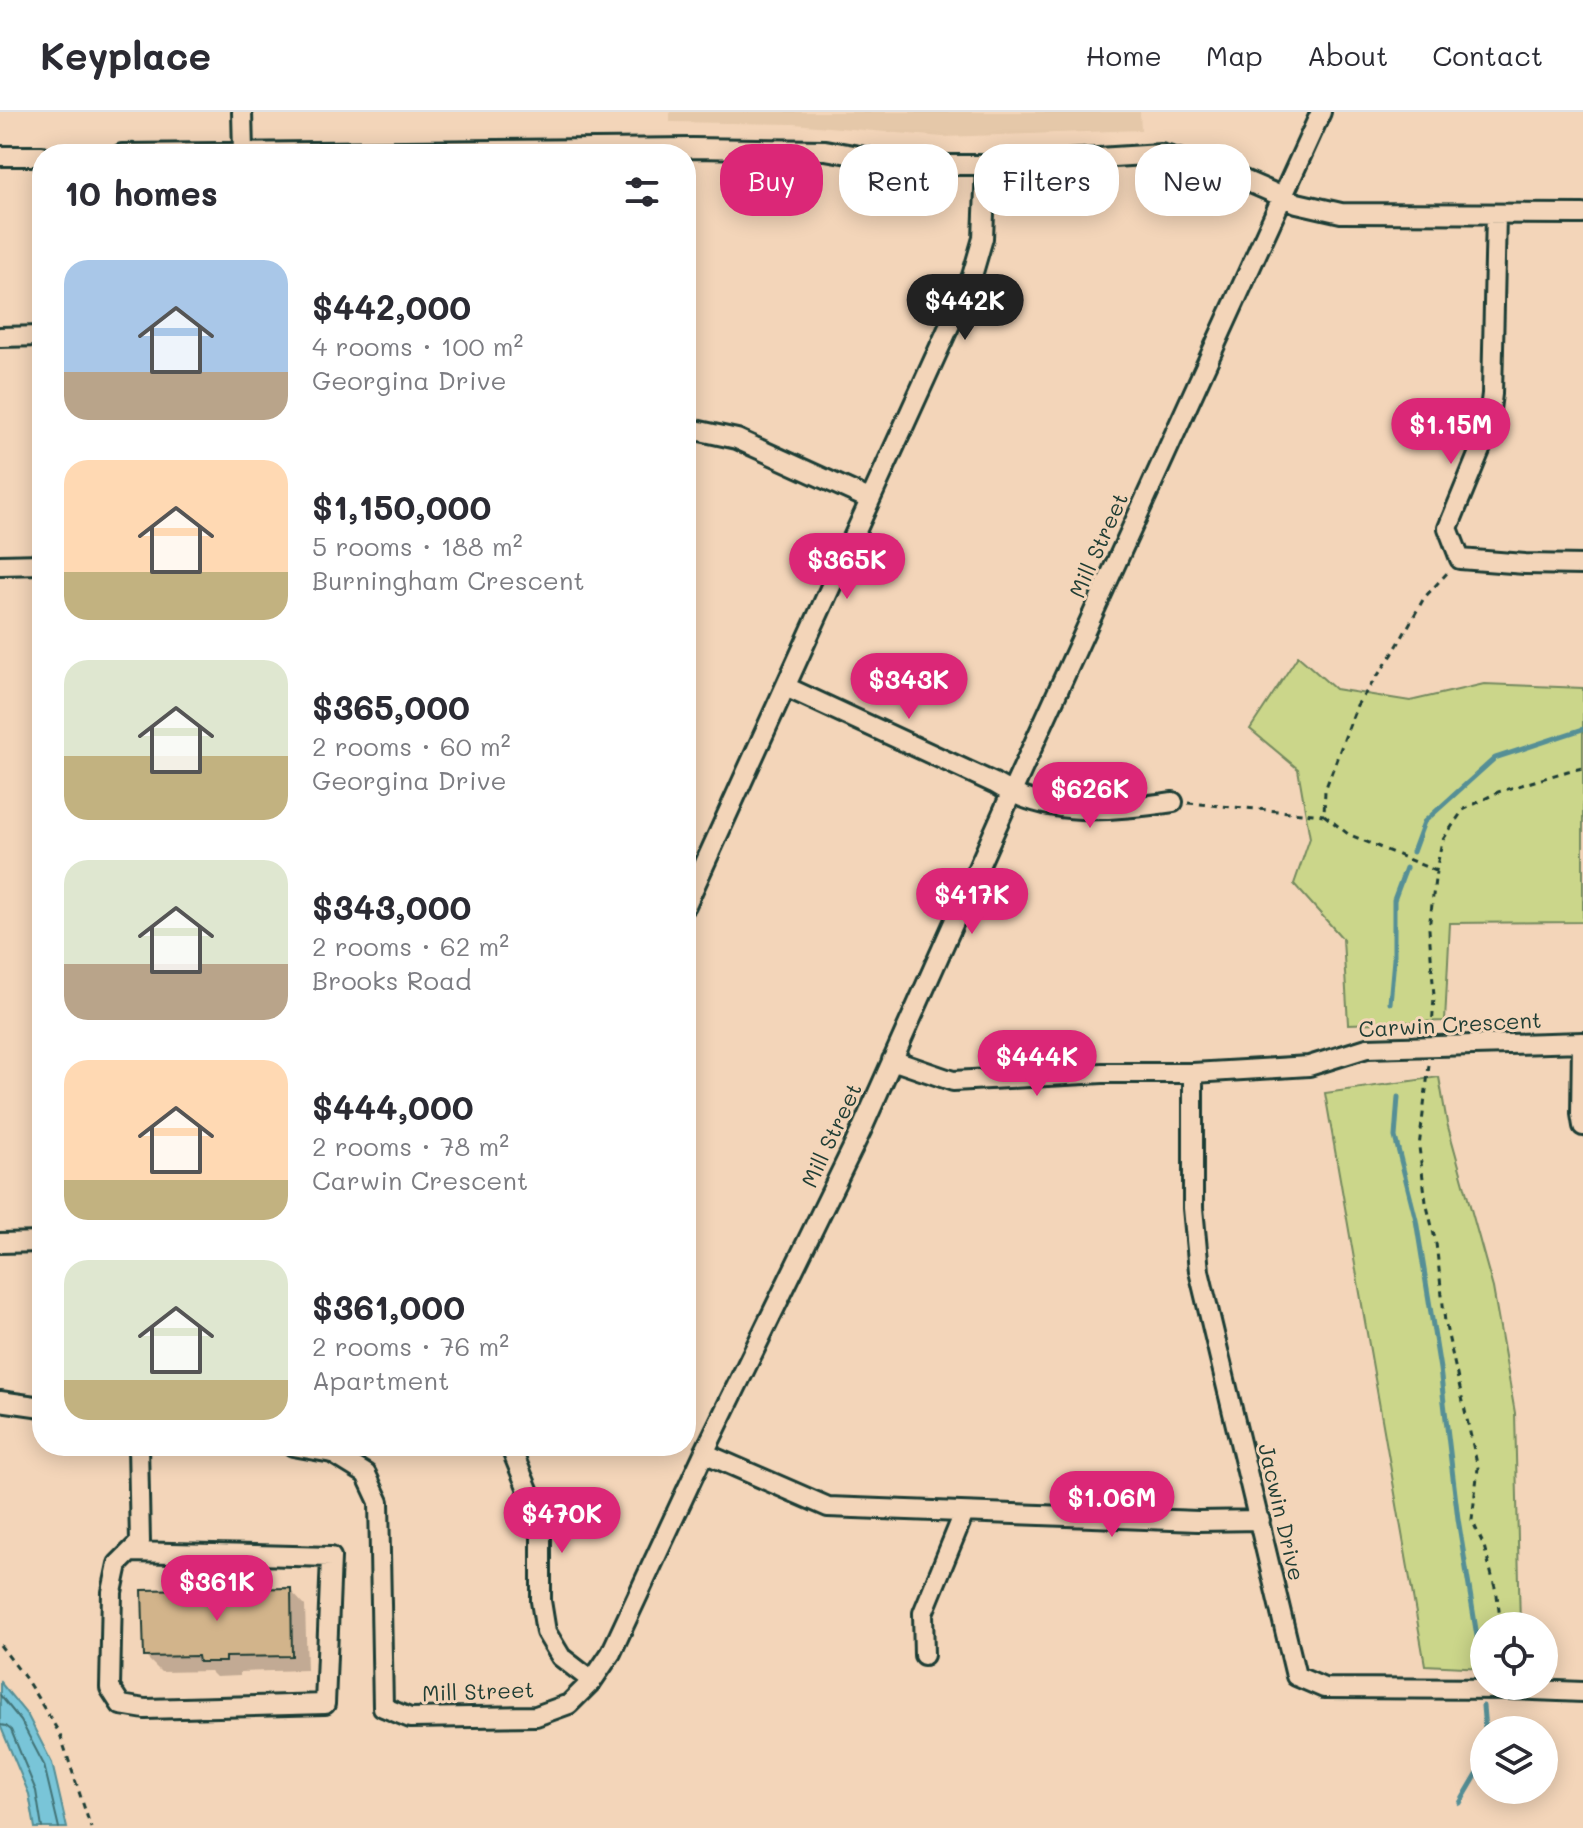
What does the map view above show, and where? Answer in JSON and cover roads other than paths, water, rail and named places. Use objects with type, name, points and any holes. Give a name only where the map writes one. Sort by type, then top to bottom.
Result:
[{"type":"street","points":[[242,112],[243,144]]},
{"type":"street","name":"Mill Street","points":[[337,1456],[366,1474],[379,1502],[383,1707],[410,1718],[536,1716],[569,1704],[592,1681],[611,1653],[704,1453],[861,1131],[1321,112]]},
{"type":"street","points":[[696,148],[825,150],[912,165],[974,165]]},
{"type":"street","points":[[1119,157],[1161,154],[1223,171],[1297,203],[1341,213],[1583,214]]},
{"type":"street","points":[[0,156],[32,156]]},
{"type":"street","points":[[1496,214],[1492,394],[1487,433],[1448,528],[1460,559],[1583,565]]},
{"type":"street","points":[[696,883],[972,276],[983,238],[984,216]]},
{"type":"street","points":[[0,337],[32,336]]},
{"type":"street","points":[[696,430],[737,439],[869,499]]},
{"type":"street","points":[[0,565],[32,564]]},
{"type":"street","points":[[786,687],[994,783],[1011,794],[1045,806],[1123,809],[1173,802]]},
{"type":"street","points":[[1582,1042],[1583,1126]]},
{"type":"street","name":"Carwin Crescent","points":[[892,1060],[953,1081],[1309,1066],[1367,1048],[1582,1042]]},
{"type":"street","name":"Jacwin Drive","points":[[1193,1073],[1193,1208],[1199,1271],[1296,1676],[1324,1688],[1583,1692]]},
{"type":"street","points":[[0,1243],[32,1242]]},
{"type":"street","points":[[0,1401],[32,1406]]},
{"type":"street","points":[[704,1453],[828,1507],[1198,1521],[1260,1520]]},
{"type":"street","points":[[130,1552],[331,1557],[325,1704],[145,1709],[121,1705],[110,1688],[112,1592],[118,1564],[130,1552],[140,1542],[138,1456]]},
{"type":"street","points":[[514,1456],[541,1521],[541,1601],[546,1632],[561,1657],[592,1681]]},
{"type":"street","points":[[924,1655],[923,1613],[964,1513]]},
{"type":"water","points":[[0,1682],[28,1716],[52,1763],[67,1828],[35,1828],[29,1794],[0,1725]]},
{"type":"waterway","points":[[1413,852],[1424,822],[1495,758],[1583,729]]},
{"type":"waterway","points":[[1390,1003],[1394,900],[1406,868]]},
{"type":"waterway","points":[[1398,1097],[1395,1137],[1416,1220],[1473,1612]]},
{"type":"waterway","points":[[1483,1706],[1484,1716]]},
{"type":"waterway","points":[[1460,1803],[1470,1786]]}]
